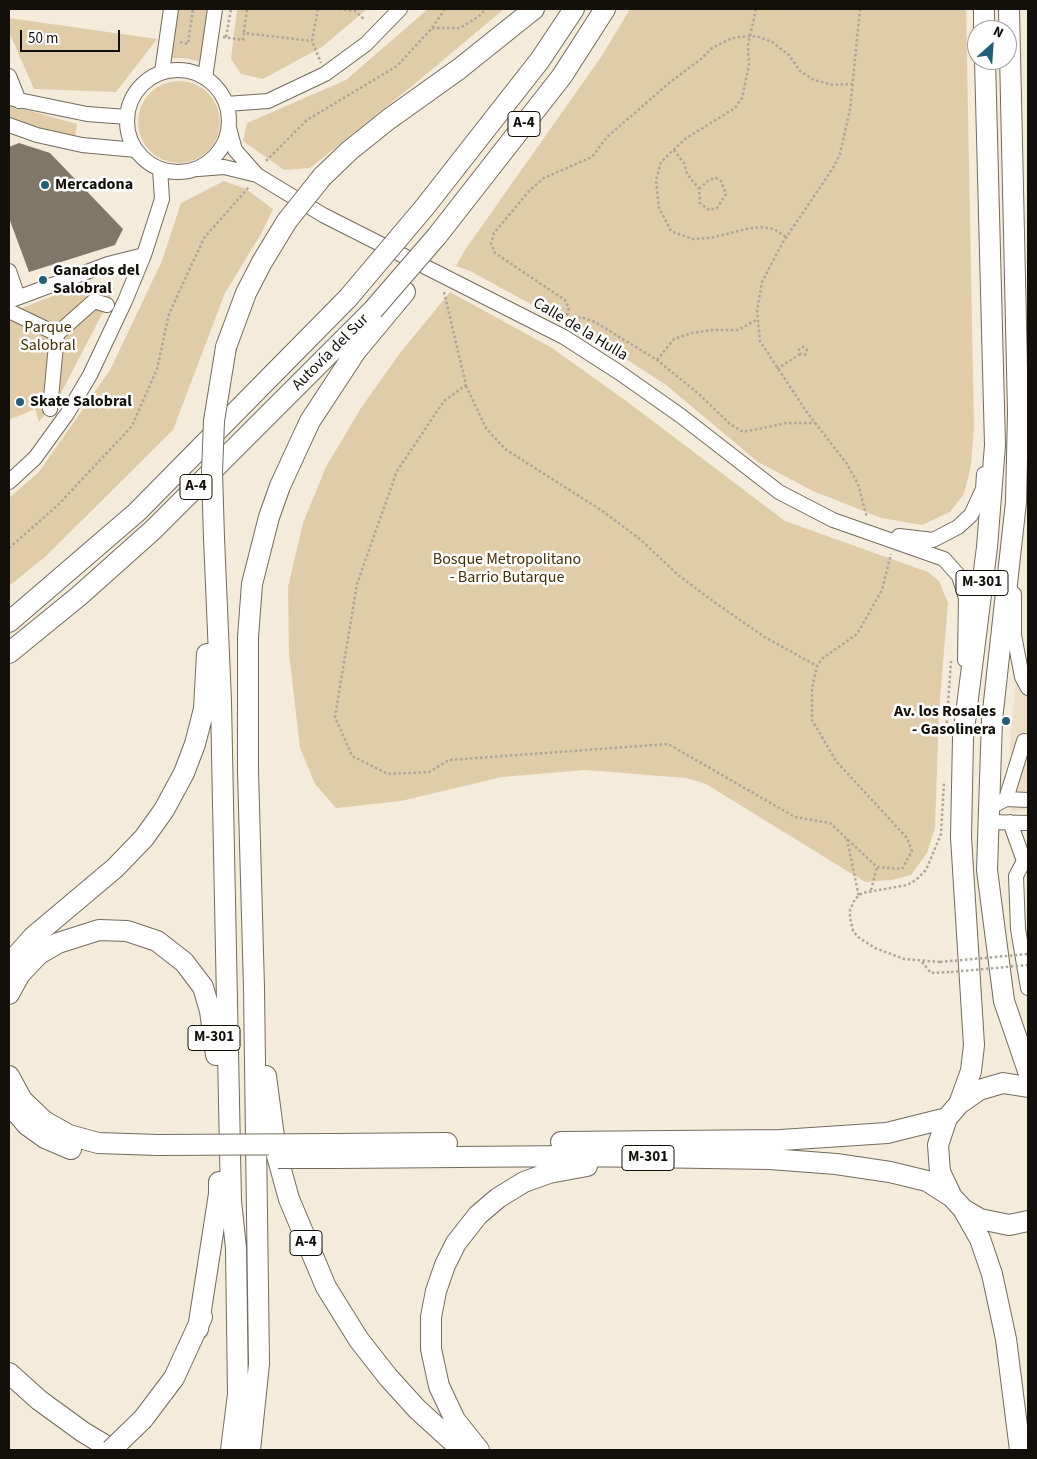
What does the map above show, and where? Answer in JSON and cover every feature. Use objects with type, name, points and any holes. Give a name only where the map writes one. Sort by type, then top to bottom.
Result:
[{"type":"highway","points":[[241,1448],[238,1394],[236,1248],[230,1201],[221,702],[212,472],[214,421],[226,347],[246,293],[262,262],[287,221],[322,178],[376,130],[475,57],[534,9]]},
{"type":"highway","name":"Autovía del Sur","points":[[9,622],[136,512],[348,298],[424,208],[540,60],[574,9]]},
{"type":"highway","name":"Autovía del Sur","points":[[9,653],[79,596],[154,529],[377,316],[562,76],[605,9]]},
{"type":"highway","name":"M-301","points":[[1009,9],[1018,384],[1016,502],[993,711],[995,809],[987,870],[1002,992],[1028,1071]]},
{"type":"highway","name":"M-301","points":[[985,70],[993,316],[994,454],[987,547],[954,740],[974,1045],[971,1072],[938,1145],[940,1172],[980,1238],[992,1274],[1006,1338],[1020,1450]]},
{"type":"highway","points":[[241,1448],[259,1364],[248,685],[248,637],[252,584],[269,517],[294,453],[331,386],[377,316]]},
{"type":"highway","points":[[9,964],[33,937],[115,868],[144,838],[164,810],[184,773],[195,744],[204,709],[207,590],[214,546]]},
{"type":"highway","name":"M-301","points":[[9,994],[20,974],[39,954],[58,942],[100,930],[127,931],[157,941],[184,962],[203,987],[210,1011],[216,1050],[219,1194],[198,1329]]},
{"type":"highway","name":"A-4","points":[[254,988],[276,1152],[289,1199],[305,1241],[326,1287],[360,1340],[388,1378],[417,1409],[462,1450]]},
{"type":"highway","name":"M-301","points":[[9,1076],[22,1100],[44,1122],[70,1135],[98,1143],[160,1152]]},
{"type":"highway","name":"M-301","points":[[9,1104],[27,1125],[45,1138],[86,1154],[116,1158],[160,1152],[335,1151],[781,1140],[887,1133],[953,1111],[979,1090],[1003,1083],[1028,1087]]},
{"type":"highway","name":"M-301","points":[[335,1151],[770,1159],[836,1164],[890,1172],[927,1181],[980,1219],[1009,1225],[1028,1221]]},
{"type":"highway","name":"M-301","points":[[479,1450],[455,1420],[439,1386],[431,1349],[431,1317],[436,1291],[445,1265],[456,1243],[478,1215],[498,1198],[524,1182],[574,1166],[662,1158]]},
{"type":"highway","points":[[9,1373],[39,1400],[83,1432],[112,1450],[143,1419],[174,1378],[198,1329],[216,1278],[230,1201]]},
{"type":"street","points":[[162,72],[171,9]]},
{"type":"street","points":[[205,78],[215,9]]},
{"type":"street","points":[[226,104],[268,101],[325,74],[366,44],[400,9]]},
{"type":"street","points":[[184,70],[205,78],[218,89],[226,104],[229,128],[235,150],[257,175],[224,167],[176,172],[160,168],[143,158],[136,150],[128,128],[127,117],[133,98],[145,82],[162,72],[184,70]]},
{"type":"street","points":[[9,76],[14,99],[87,114],[127,117]]},
{"type":"street","points":[[9,126],[37,136],[82,145],[136,150]]},
{"type":"street","points":[[192,170],[205,164],[216,155],[224,142],[229,128]]},
{"type":"street","points":[[9,482],[35,458],[67,414],[90,375],[144,255],[162,199],[160,168]]},
{"type":"street","name":"Calle de la Hulla","points":[[257,175],[323,214],[564,338],[620,373],[779,492],[833,520],[872,533]]},
{"type":"street","points":[[12,303],[108,264],[144,255]]},
{"type":"street","points":[[9,271],[12,303]]},
{"type":"street","points":[[50,409],[58,334],[94,301],[107,305]]},
{"type":"street","points":[[12,303],[58,334]]},
{"type":"street","points":[[872,533],[933,540],[958,527],[971,515],[983,489],[993,316]]},
{"type":"street","points":[[1016,502],[1014,635],[1022,646],[1022,677],[1028,688]]},
{"type":"street","points":[[872,533],[893,547],[944,559],[959,576],[966,598],[954,740]]},
{"type":"street","points":[[995,809],[1024,751]]},
{"type":"street","points":[[995,809],[1028,800]]},
{"type":"street","points":[[995,809],[1010,822],[1026,861],[1016,876],[1018,929],[1028,988]]},
{"type":"street","points":[[1010,822],[1028,823]]},
{"type":"path","points":[[178,42],[188,44],[193,9]]},
{"type":"path","points":[[226,37],[231,9]]},
{"type":"path","points":[[220,36],[243,40],[247,9]]},
{"type":"path","points":[[318,9],[312,41],[325,74]]},
{"type":"path","points":[[339,9],[355,11],[365,20]]},
{"type":"path","points":[[266,161],[307,120],[397,66],[432,28],[445,9]]},
{"type":"path","points":[[432,28],[460,28],[478,17],[486,9]]},
{"type":"path","points":[[756,9],[750,36],[749,65],[742,98],[735,108],[706,124],[661,162],[656,180],[659,208],[671,230],[692,239],[761,228],[774,229],[787,237]]},
{"type":"path","points":[[860,9],[850,109],[840,154],[833,168],[787,237],[762,282],[757,310],[760,341],[776,368],[858,484],[864,511],[872,533]]},
{"type":"path","points":[[190,31],[196,33]]},
{"type":"path","points":[[244,32],[312,41]]},
{"type":"path","points":[[572,324],[567,316],[569,308],[565,300],[495,253],[491,244],[494,233],[530,190],[544,178],[592,157],[606,138],[712,48],[732,38],[750,36],[772,42],[789,55],[800,71],[814,80],[833,85],[852,84]]},
{"type":"path","points":[[674,150],[684,163],[687,174],[699,189],[700,203],[710,210],[717,208],[726,194],[721,181],[716,178],[709,180],[699,189]]},
{"type":"path","points":[[9,548],[58,505],[132,426],[157,369],[169,314],[204,238],[249,187]]},
{"type":"path","points":[[440,273],[466,385],[486,428],[505,449],[601,510],[641,540],[678,575],[717,605],[763,636],[817,666]]},
{"type":"path","points":[[564,338],[572,324],[581,317],[595,322],[657,360],[699,394],[730,424],[743,432],[787,424],[815,423]]},
{"type":"path","points":[[657,360],[674,339],[692,333],[712,330],[738,330],[758,319]]},
{"type":"path","points":[[776,368],[800,354]]},
{"type":"path","points":[[466,385],[444,401],[397,471],[358,584],[335,717],[352,756],[388,774],[429,772],[449,760],[668,744],[795,817],[830,823],[877,867],[902,869],[912,851],[907,838],[836,761],[812,720],[812,688],[817,666],[823,658],[857,634],[882,590],[893,547]]},
{"type":"path","points":[[884,551],[893,547]]},
{"type":"path","points":[[952,651],[954,740]]},
{"type":"path","points":[[944,772],[941,834],[926,870],[916,880],[907,885],[871,890],[858,897],[850,910],[853,931],[858,937],[889,954],[922,962],[1028,954]]},
{"type":"path","points":[[847,839],[858,897]]},
{"type":"path","points":[[871,890],[877,867]]},
{"type":"path","points":[[922,962],[931,973],[1028,964]]},
{"type":"shaded area","points":[[1028,673],[1028,848],[1026,810],[1011,811],[1025,764],[1009,753],[1016,680]]},
{"type":"green space","points":[[177,9],[208,9],[201,62],[185,58],[171,58]]},
{"type":"green space","points":[[237,9],[367,9],[322,47],[263,79],[241,74],[231,59]]},
{"type":"green space","points":[[428,9],[504,9],[310,168],[284,170],[243,141],[247,123],[346,80]]},
{"type":"green space","points":[[630,9],[966,9],[974,427],[971,465],[964,494],[950,512],[922,525],[881,518],[813,491],[758,462],[666,385],[597,340],[470,271],[456,266],[465,250],[601,57]]},
{"type":"green space","points":[[9,18],[157,39],[116,92],[34,89],[9,32]]},
{"type":"green space","points":[[179,81],[195,84],[208,93],[217,106],[220,122],[217,138],[208,151],[195,160],[179,163],[163,160],[150,151],[141,138],[138,122],[141,106],[150,93],[163,84]]},
{"type":"green space","points":[[9,105],[77,124],[74,143],[9,119]]},
{"type":"green space","points":[[224,181],[246,189],[273,209],[261,234],[225,293],[173,430],[45,557],[9,586],[9,498],[39,472],[110,370],[162,261],[181,203]]},
{"type":"green space","name":"Parque Salobral","points":[[105,282],[115,289],[59,397],[39,422],[35,409],[9,420],[9,313],[87,283]]},
{"type":"green space","name":"Bosque Metropolitano - Barrio Butarque","points":[[450,292],[552,348],[625,400],[785,521],[928,572],[939,581],[948,603],[939,711],[935,828],[927,853],[911,875],[892,880],[865,882],[706,784],[686,778],[585,770],[502,777],[401,801],[336,808],[315,784],[300,748],[289,653],[288,587],[303,523],[326,467],[361,408],[400,353]]},
{"type":"building","name":"Mercadona","points":[[19,143],[50,153],[123,229],[115,245],[29,272],[9,218],[9,147]]},
{"type":"place","name":"Mercadona","points":[[45,185]]},
{"type":"place","name":"Ganados del Salobral","points":[[43,280]]},
{"type":"place","name":"Skate Salobral","points":[[20,402]]},
{"type":"place","name":"Av. los Rosales - Gasolinera","points":[[1006,721]]}]
